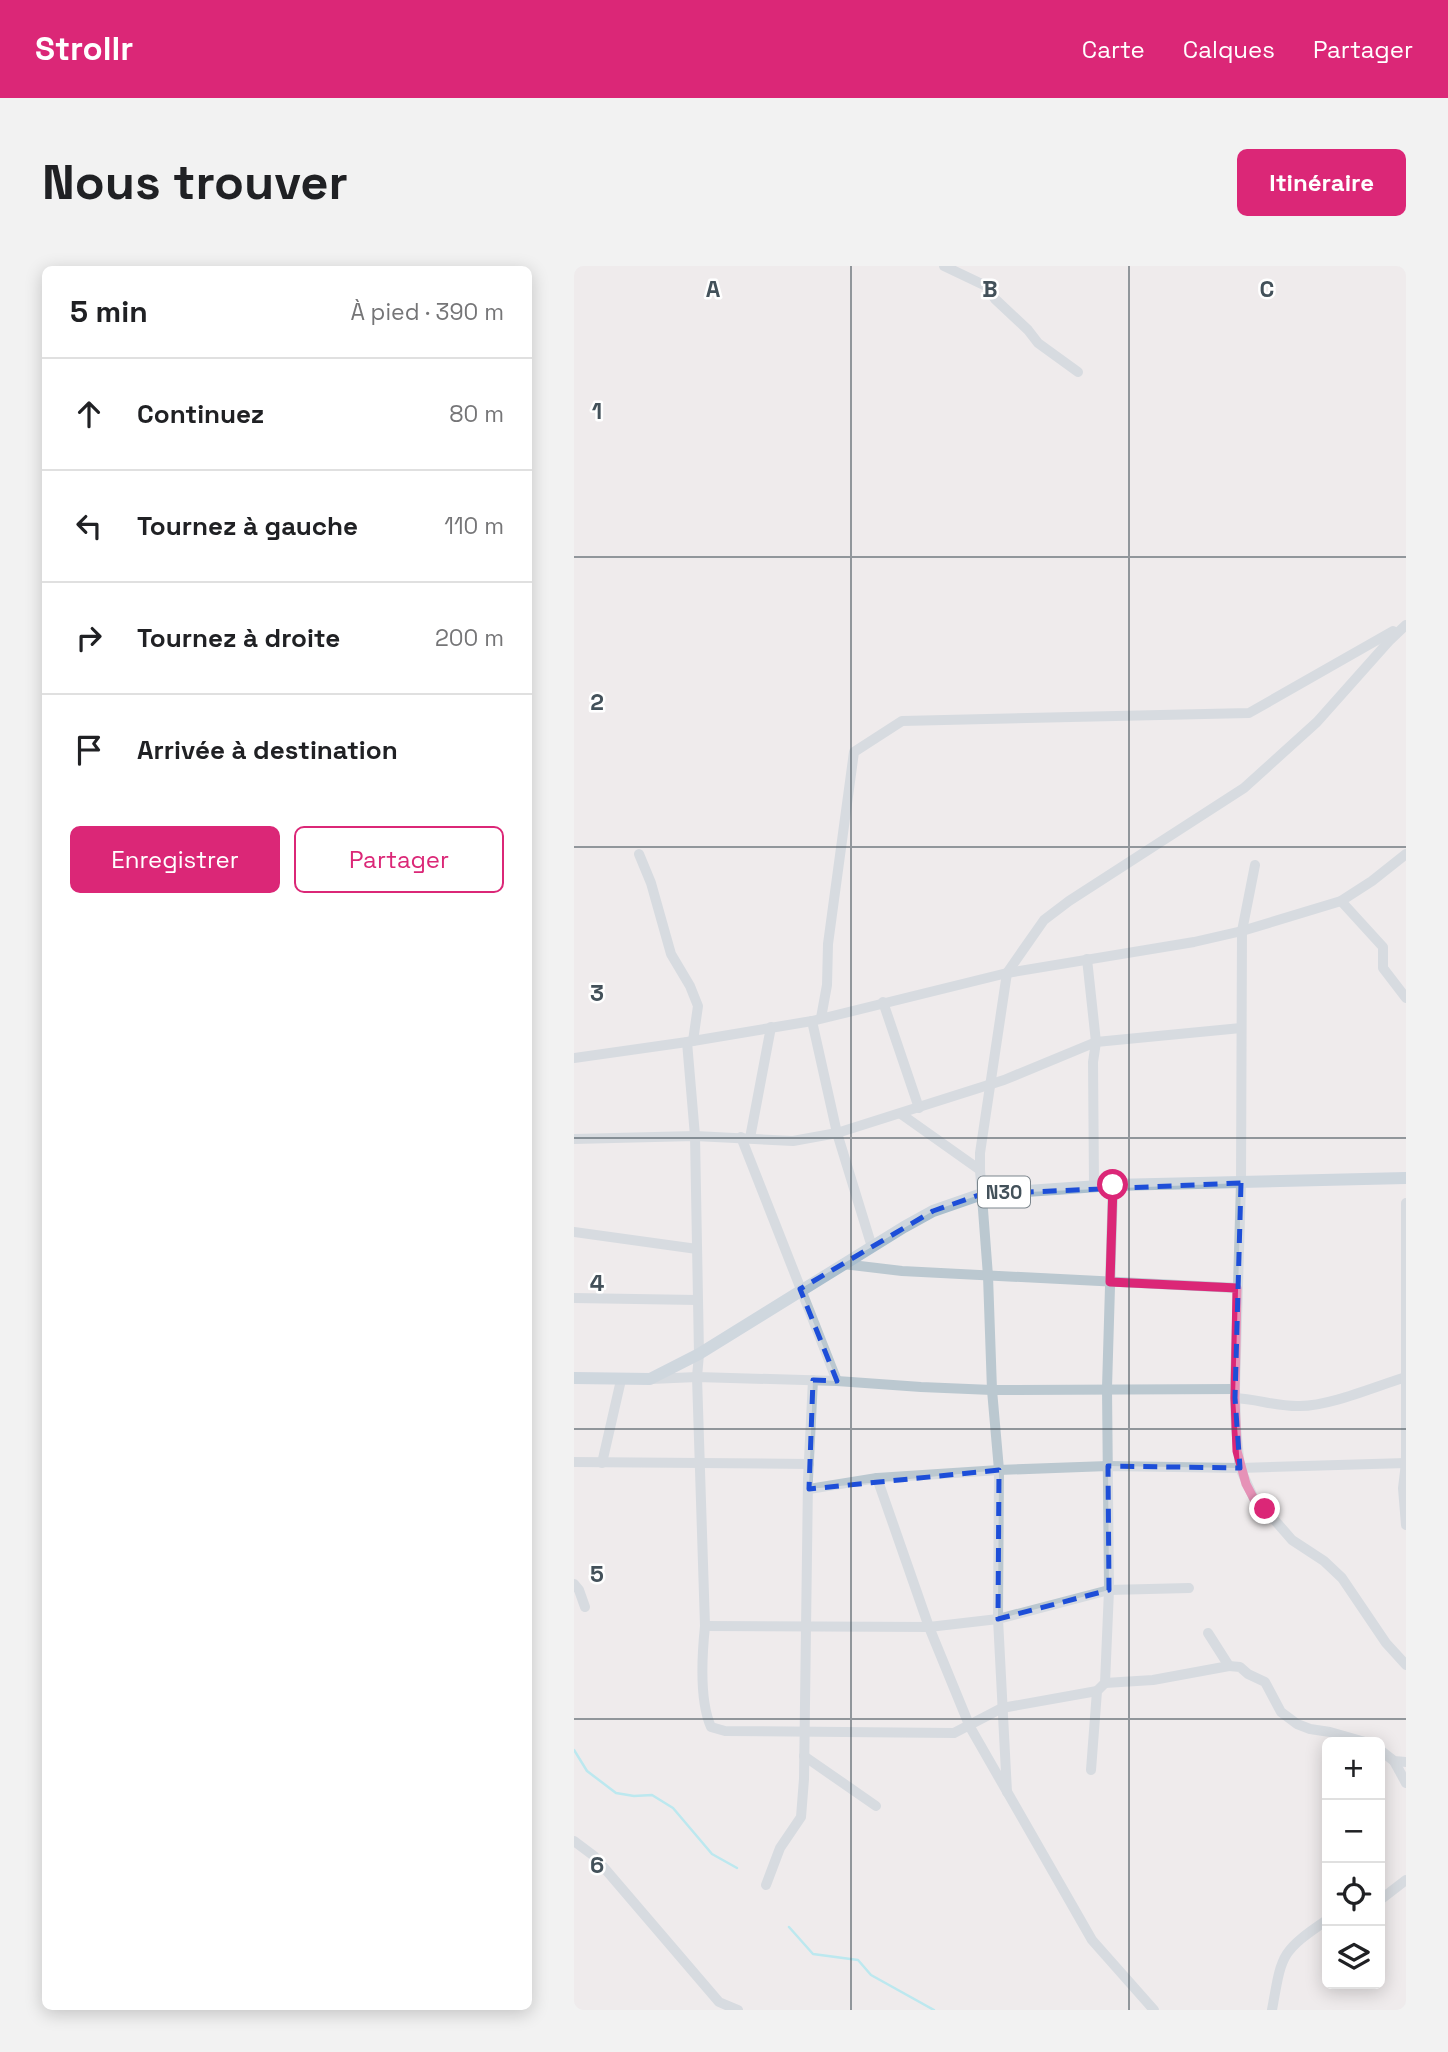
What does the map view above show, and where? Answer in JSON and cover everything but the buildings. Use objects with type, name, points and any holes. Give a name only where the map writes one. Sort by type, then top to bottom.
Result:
[{"type":"main road","name":"N30","points":[[574,1378],[650,1380],[699,1354],[800,1289],[933,1211],[982,1194],[1094,1185],[1406,1178]]},
{"type":"street","points":[[943,266],[986,286],[995,299],[1038,343],[1079,372]]},
{"type":"street","points":[[1007,1792],[998,1619],[999,1470],[992,1390],[980,1153],[1007,973],[1044,920],[1069,901],[1244,789],[1317,722],[1406,624]]},
{"type":"street","points":[[872,1247],[837,1133],[816,1019],[827,985],[828,944],[854,752],[902,721],[1249,713],[1406,624]]},
{"type":"street","points":[[639,853],[651,883],[671,954],[690,986],[698,1006],[690,1042],[695,1136],[699,1354],[697,1377],[705,1626],[703,1651],[706,1715],[710,1727],[725,1731],[954,1733],[1002,1709],[1101,1687],[1229,1666],[1240,1667],[1265,1682],[1281,1712],[1297,1724],[1348,1737]]},
{"type":"street","points":[[574,1058],[690,1042],[816,1019],[1007,973],[1194,942],[1242,931],[1341,901],[1406,854]]},
{"type":"street","points":[[1255,865],[1242,931],[1241,1183],[1235,1394],[1240,1468],[1255,1501],[1292,1540],[1324,1561],[1342,1578],[1386,1643],[1406,1665]]},
{"type":"street","points":[[1341,901],[1383,947],[1383,968],[1406,998]]},
{"type":"street","points":[[1087,959],[1096,1042],[1093,1062],[1094,1185]]},
{"type":"street","points":[[883,1003],[919,1108]]},
{"type":"street","points":[[771,1027],[745,1137],[800,1289],[837,1381]]},
{"type":"street","points":[[574,1139],[695,1136],[793,1140],[837,1133],[990,1085],[1096,1042],[1241,1028]]},
{"type":"street","points":[[901,1114],[980,1170]]},
{"type":"street","points":[[1091,1770],[1109,1590],[1107,1388],[1113,1185]]},
{"type":"street","points":[[1406,1203],[1406,1463],[1403,1488],[1406,1525]]},
{"type":"street","points":[[574,1232],[697,1249]]},
{"type":"street","points":[[842,1264],[902,1271],[1237,1288]]},
{"type":"street","points":[[574,1298],[696,1300]]},
{"type":"street","points":[[650,1380],[697,1377],[813,1380],[992,1390],[1107,1388],[1235,1394],[1279,1406],[1303,1406],[1406,1377]]},
{"type":"street","points":[[601,1462],[621,1380]]},
{"type":"street","points":[[766,1885],[780,1848],[801,1817],[813,1380]]},
{"type":"street","points":[[574,1462],[809,1464]]},
{"type":"street","points":[[809,1489],[877,1478],[999,1470],[1108,1466],[1240,1468],[1406,1463]]},
{"type":"street","points":[[877,1478],[929,1627],[970,1727],[1092,1940],[1154,2010]]},
{"type":"street","points":[[574,1584],[585,1608]]},
{"type":"street","points":[[705,1626],[929,1627],[998,1619],[1109,1590],[1189,1588]]},
{"type":"street","points":[[1208,1633],[1229,1666]]},
{"type":"street","points":[[1385,1754],[1394,1761],[1406,1783]]},
{"type":"street","points":[[804,1756],[876,1806]]},
{"type":"street","points":[[1394,1761],[1406,1762]]},
{"type":"street","points":[[574,1841],[594,1856],[719,2002],[738,2010]]},
{"type":"street","points":[[1385,1896],[1406,1880]]},
{"type":"street","points":[[1272,2010],[1280,1966],[1287,1950],[1322,1923]]},
{"type":"highlighted area","points":[[1241,1183],[1235,1398],[1240,1468],[1108,1466],[1109,1590],[998,1619],[999,1470],[809,1489],[813,1380],[837,1381],[800,1289],[933,1211],[982,1194]]},
{"type":"waterway","points":[[574,1750],[587,1771],[616,1793],[652,1795],[673,1808],[712,1854],[737,1868]]},
{"type":"waterway","points":[[789,1927],[813,1954],[858,1960],[871,1975],[934,2010]]},
{"type":"route","points":[[1113,1185],[1110,1282],[1237,1288],[1237,1451],[1246,1484],[1255,1501],[1265,1509]]}]
